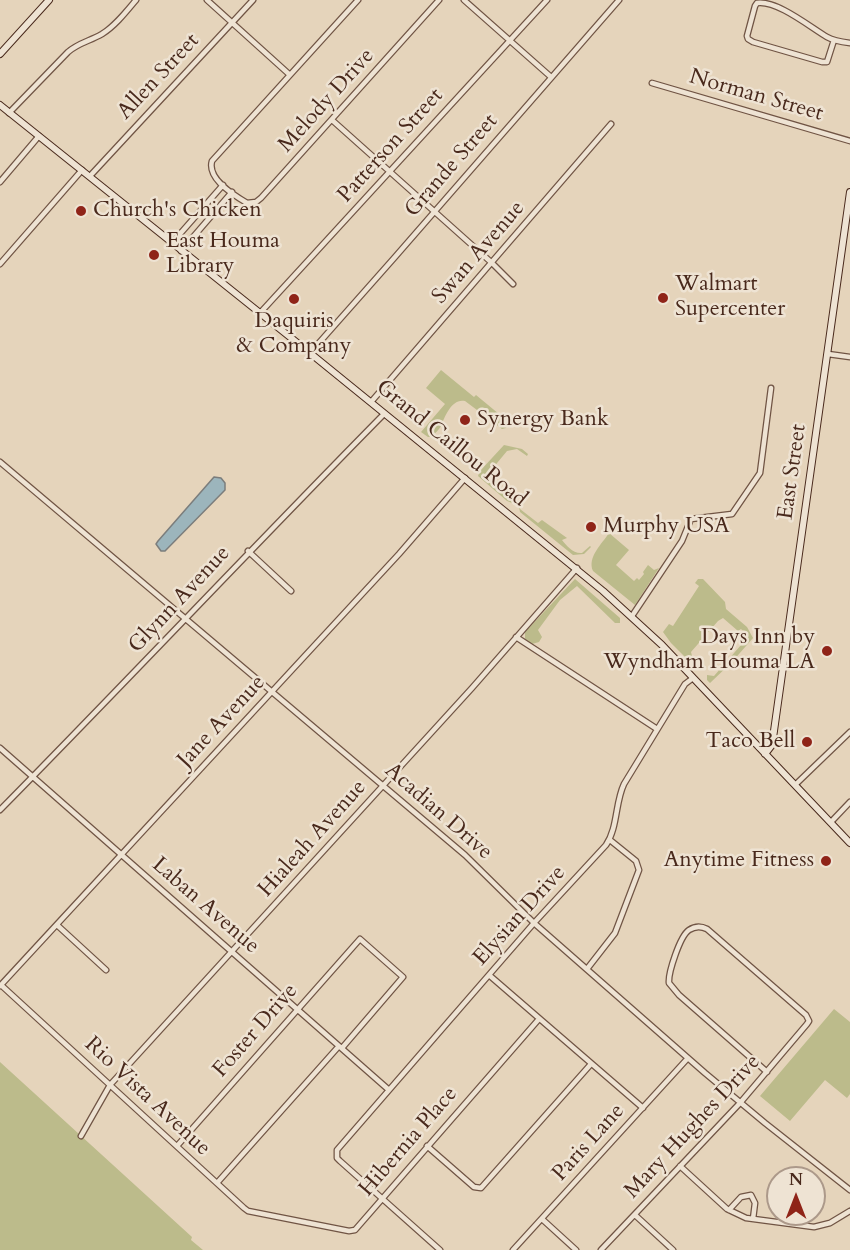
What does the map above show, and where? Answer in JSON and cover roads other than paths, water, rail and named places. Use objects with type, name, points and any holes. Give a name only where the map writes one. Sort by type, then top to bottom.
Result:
[{"type":"main road","points":[[0,54],[49,0]]},
{"type":"main road","name":"Grand Caillou Road","points":[[0,105],[577,568],[632,616],[850,843]]},
{"type":"main road","name":"East Street","points":[[765,754],[772,745],[850,192]]},
{"type":"street","points":[[9,113],[68,52],[75,46],[111,28],[136,0]]},
{"type":"street","points":[[207,0],[290,75]]},
{"type":"street","name":"Allen Street","points":[[90,176],[253,0]]},
{"type":"street","points":[[182,251],[232,192],[212,174],[212,161],[357,0]]},
{"type":"street","name":"Melody Drive","points":[[232,192],[247,203],[256,202],[439,0]]},
{"type":"street","points":[[464,0],[551,77]]},
{"type":"street","name":"Patterson Street","points":[[260,313],[547,0]]},
{"type":"street","name":"Grande Street","points":[[310,353],[619,0]]},
{"type":"street","points":[[834,40],[829,58],[825,63],[753,42],[747,36],[755,6],[762,1],[779,6],[834,40],[850,44]]},
{"type":"street","name":"Norman Street","points":[[652,82],[850,141]]},
{"type":"street","points":[[332,120],[513,284]]},
{"type":"street","name":"Swan Avenue","points":[[371,402],[611,124]]},
{"type":"street","points":[[0,182],[39,136]]},
{"type":"street","points":[[0,264],[82,170]]},
{"type":"street","points":[[172,243],[223,185]]},
{"type":"street","points":[[828,354],[850,357]]},
{"type":"street","points":[[632,616],[682,541],[691,519],[732,514],[760,473],[771,388]]},
{"type":"street","name":"Glynn Avenue","points":[[0,810],[248,551],[384,414]]},
{"type":"street","name":"Acadian Drive","points":[[0,462],[465,855],[534,923],[740,1103],[850,1190]]},
{"type":"street","name":"Jane Avenue","points":[[1,986],[399,554],[465,478]]},
{"type":"street","points":[[248,551],[291,591]]},
{"type":"street","name":"Hialeah Avenue","points":[[81,1136],[110,1085],[384,786],[577,568]]},
{"type":"street","points":[[516,637],[657,729]]},
{"type":"street","points":[[587,969],[615,933],[639,870],[636,861],[610,840],[621,789],[685,684],[693,678]]},
{"type":"street","points":[[795,785],[850,732]]},
{"type":"street","name":"Laban Avenue","points":[[0,748],[389,1090]]},
{"type":"street","points":[[831,822],[850,802]]},
{"type":"street","name":"Elysian Drive","points":[[382,1198],[340,1161],[336,1154],[339,1147],[534,923],[610,840]]},
{"type":"street","points":[[57,925],[106,970]]},
{"type":"street","name":"Mary Hughes Drive","points":[[601,1250],[740,1103],[807,1024],[806,1015],[707,929],[698,927],[686,932],[669,972],[669,983],[679,995],[766,1072]]},
{"type":"street","name":"Foster Drive","points":[[177,1146],[360,939],[403,977],[340,1047]]},
{"type":"street","points":[[489,975],[643,1108]]},
{"type":"street","name":"Rio Vista Avenue","points":[[1,986],[248,1211],[279,1217]]},
{"type":"street","name":"Hibernia Place","points":[[279,1217],[349,1231],[355,1230],[539,1019]]},
{"type":"street","points":[[217,1183],[340,1047]]},
{"type":"street","name":"Paris Lane","points":[[513,1250],[688,1058]]},
{"type":"street","points":[[427,1146],[474,1187],[484,1186],[591,1064]]},
{"type":"street","points":[[680,1166],[729,1210],[753,1219],[814,1227],[830,1223],[850,1211]]},
{"type":"street","points":[[729,1210],[744,1195],[751,1195],[755,1203],[753,1219]]},
{"type":"street","points":[[382,1198],[440,1250]]},
{"type":"street","points":[[635,1215],[673,1250]]},
{"type":"street","points":[[542,1219],[576,1250]]},
{"type":"water","points":[[214,477],[221,478],[225,483],[225,490],[165,551],[161,551],[156,544],[158,541]]},
{"type":"place","name":"Church's Chicken","points":[[81,211]]},
{"type":"place","name":"East Houma Library","points":[[154,255]]},
{"type":"place","name":"Walmart Supercenter","points":[[663,298]]},
{"type":"place","name":"Daquiris & Company","points":[[294,299]]},
{"type":"place","name":"Synergy Bank","points":[[465,420]]},
{"type":"place","name":"Murphy USA","points":[[591,527]]},
{"type":"place","name":"Days Inn by Wyndham Houma LA","points":[[827,651]]},
{"type":"place","name":"Taco Bell","points":[[807,742]]},
{"type":"place","name":"Anytime Fitness","points":[[826,861]]}]
